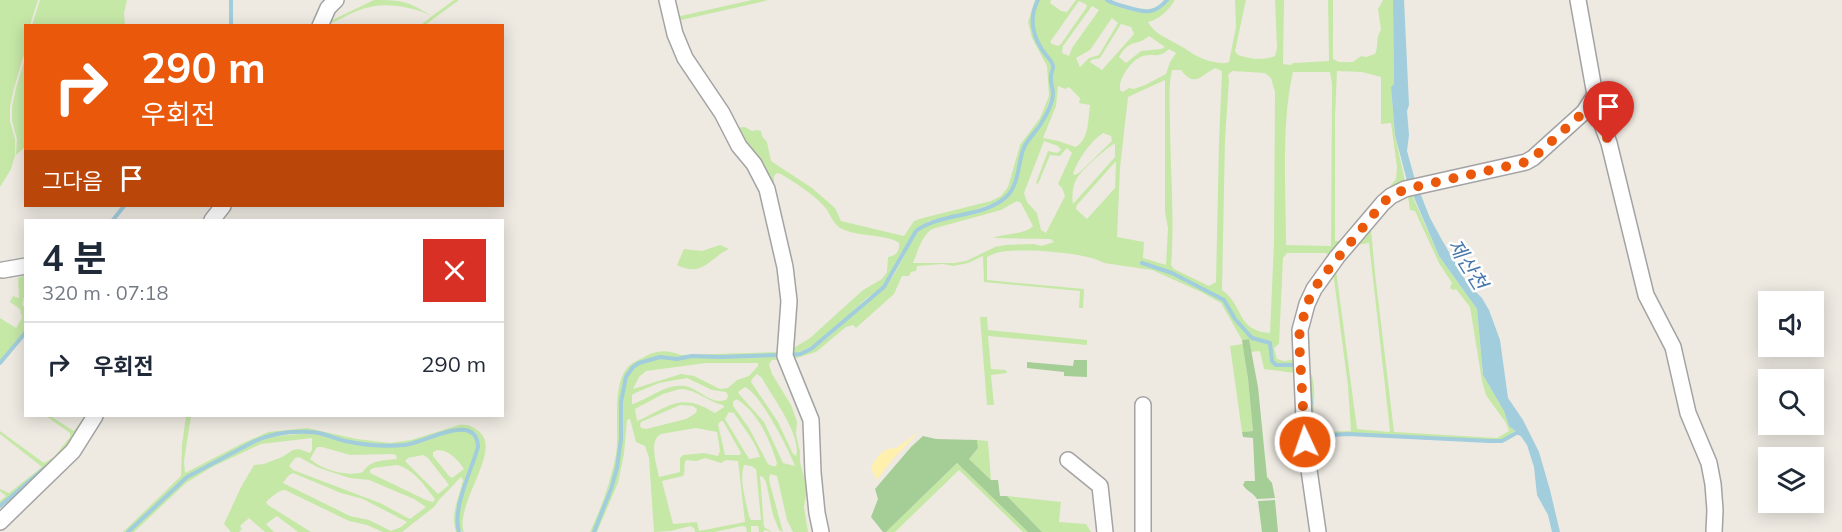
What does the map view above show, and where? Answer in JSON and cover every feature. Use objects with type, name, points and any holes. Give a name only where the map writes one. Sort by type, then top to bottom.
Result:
[{"type":"street","points":[[321,24],[328,8],[336,0]]},
{"type":"street","points":[[667,0],[675,34],[685,58],[722,113],[739,146],[759,171],[767,189],[785,267],[789,301],[785,356],[811,420],[813,473],[820,532]]},
{"type":"street","points":[[1578,0],[1595,95],[1646,295],[1673,347],[1689,412],[1709,463],[1715,510],[1714,532]]},
{"type":"street","points":[[1318,532],[1305,442],[1299,339],[1304,314],[1314,289],[1345,248],[1390,196],[1406,189],[1526,162],[1584,112],[1595,95]]},
{"type":"street","points":[[213,219],[222,207]]},
{"type":"street","points":[[3,270],[24,266]]},
{"type":"street","points":[[1143,405],[1143,532]]},
{"type":"street","points":[[0,522],[73,451],[94,417]]},
{"type":"street","points":[[1068,460],[1100,486],[1105,532]]},
{"type":"green space","points":[[0,0],[38,0],[30,24],[24,24],[24,55],[10,107],[15,156],[11,169],[0,187]]},
{"type":"green space","points":[[40,0],[127,0],[124,13],[125,24],[32,24]]},
{"type":"green space","points":[[374,0],[404,2],[432,16],[414,9],[385,5],[366,8],[330,24],[324,24]]},
{"type":"green space","points":[[454,0],[459,0],[426,24],[422,24]]},
{"type":"green space","points":[[669,0],[671,0],[676,17],[752,0],[769,0],[677,21],[685,44],[729,113],[736,128],[745,127],[752,131],[761,131],[767,142],[771,161],[812,188],[835,208],[841,221],[904,236],[914,221],[991,201],[1001,196],[1008,187],[1020,145],[1040,118],[1049,96],[1047,66],[1032,38],[1028,22],[1035,0],[1037,0],[1031,21],[1033,34],[1037,45],[1051,63],[1052,94],[1042,120],[1022,149],[1008,194],[995,203],[966,213],[929,221],[916,231],[894,271],[881,288],[822,340],[789,356],[801,353],[822,342],[885,287],[917,232],[938,221],[987,209],[1007,198],[1011,193],[1025,147],[1042,124],[1054,97],[1052,63],[1040,46],[1035,33],[1033,20],[1039,0],[1051,0],[1050,3],[1061,11],[1067,12],[1076,0],[1104,0],[1138,12],[1150,12],[1168,0],[1175,0],[1163,14],[1148,22],[1151,26],[1161,35],[1199,57],[1224,63],[1229,62],[1236,27],[1235,0],[1246,0],[1235,51],[1238,55],[1261,59],[1275,56],[1277,48],[1275,0],[1284,0],[1283,64],[1291,65],[1329,61],[1328,0],[1333,0],[1333,59],[1339,62],[1353,62],[1361,56],[1375,54],[1381,30],[1378,9],[1383,0],[1393,0],[1394,85],[1391,87],[1395,135],[1406,186],[1382,201],[1342,248],[1314,286],[1300,319],[1298,358],[1304,457],[1309,490],[1306,492],[1295,373],[1264,369],[1260,351],[1251,352],[1249,339],[1242,340],[1221,303],[1152,270],[1104,263],[1069,254],[1037,251],[998,252],[987,257],[987,280],[1084,289],[1083,308],[1079,308],[1080,291],[984,282],[983,256],[968,263],[953,266],[943,264],[917,266],[916,271],[911,272],[909,276],[902,276],[894,294],[856,328],[853,325],[846,327],[816,352],[790,360],[816,426],[823,532],[817,485],[816,433],[812,417],[787,355],[791,309],[789,277],[767,185],[741,144],[726,113],[682,47]],"holes":[[[1079,1],[1087,5],[1058,46],[1050,42]],[[1092,6],[1099,10],[1072,48],[1069,56],[1062,53],[1063,46]],[[1112,18],[1118,23],[1099,55],[1089,58],[1080,67],[1076,58],[1090,50]],[[1121,24],[1131,27],[1134,34],[1102,70],[1090,62],[1100,58]],[[1149,36],[1165,47],[1141,51],[1126,63],[1119,57],[1130,45]],[[1169,49],[1176,53],[1166,74],[1134,89],[1129,88],[1123,92],[1120,90],[1123,75],[1134,61],[1143,56],[1157,55]],[[1215,68],[1222,71],[1216,282],[1209,286],[1174,269],[1171,265],[1173,229],[1170,96],[1172,70],[1181,70],[1190,78],[1198,79]],[[1232,71],[1265,73],[1271,78],[1275,92],[1274,242],[1270,333],[1251,328],[1229,296],[1222,290],[1228,75]],[[1337,71],[1362,72],[1381,77],[1381,124],[1391,123],[1397,167],[1396,179],[1345,241],[1335,241]],[[1293,72],[1330,72],[1332,84],[1331,246],[1286,245],[1286,135]],[[1165,80],[1165,212],[1168,228],[1166,265],[1143,258],[1144,242],[1117,237],[1120,168],[1128,97]],[[1058,86],[1065,89],[1069,87],[1080,98],[1079,103],[1090,105],[1087,129],[1080,144],[1076,147],[1043,138],[1056,106]],[[1103,133],[1111,136],[1112,141],[1079,173],[1073,174],[1089,146]],[[1044,141],[1058,146],[1061,150],[1057,153],[1048,151],[1036,183],[1038,184],[1050,155],[1060,156],[1067,148],[1072,153],[1058,184],[1065,196],[1046,233],[1041,230],[1037,213],[1027,202],[1024,193]],[[1115,143],[1115,157],[1073,204],[1076,180],[1099,155]],[[1116,161],[1115,188],[1087,219],[1076,209]],[[777,173],[808,192],[825,208],[840,228],[854,233],[887,238],[899,243],[897,253],[888,257],[887,272],[882,279],[863,290],[810,338],[792,349],[790,347],[793,283],[774,185],[774,176]],[[1017,201],[1021,203],[1033,226],[1025,231],[993,238],[1051,239],[1054,242],[1041,246],[1034,244],[995,247],[966,261],[954,263],[913,263],[925,236],[932,229],[1001,210]],[[1287,253],[1325,253],[1331,259],[1304,301],[1297,322],[1292,360],[1277,359],[1274,348],[1279,344],[1283,258]]]},
{"type":"green space","points":[[24,61],[24,148],[16,155],[17,139],[12,121],[12,107]]},
{"type":"green space","points":[[1411,193],[1439,256],[1477,309],[1483,375],[1504,411],[1509,426],[1515,431],[1502,440],[1347,434],[1313,435],[1311,380],[1308,369],[1304,368],[1302,335],[1304,321],[1314,295],[1327,275],[1390,200],[1398,194]],"holes":[[[1398,196],[1408,196],[1410,210],[1415,211],[1439,263],[1452,283],[1450,288],[1456,289],[1470,307],[1486,395],[1509,431],[1497,438],[1394,432],[1371,229]],[[1369,243],[1389,432],[1357,429],[1336,270],[1356,245]],[[1333,272],[1348,386],[1351,431],[1314,432],[1314,386],[1305,339],[1312,306],[1326,278]]]},
{"type":"green space","points":[[720,245],[729,249],[700,268],[693,269],[677,265],[684,249],[702,251]]},
{"type":"green space","points":[[24,275],[22,305],[24,307],[24,332],[0,362],[0,318],[16,328],[22,318],[20,309],[10,302],[13,296],[19,298],[18,278]]},
{"type":"green space","points":[[980,317],[987,317],[988,330],[1087,340],[1087,345],[988,336],[991,369],[1006,370],[1007,373],[991,375],[994,405],[987,405]]},
{"type":"green space","points":[[1249,339],[1258,387],[1267,477],[1272,483],[1275,498],[1257,499],[1243,485],[1245,481],[1255,481],[1253,438],[1243,437],[1242,432],[1253,431],[1242,340]]},
{"type":"green space","points":[[784,341],[785,361],[792,378],[782,359],[772,360],[769,364],[772,374],[791,405],[797,422],[796,434],[800,462],[807,488],[804,507],[808,532],[793,532],[787,520],[777,476],[770,474],[769,480],[783,532],[779,530],[773,515],[766,482],[760,476],[764,527],[772,532],[765,530],[759,532],[758,526],[751,526],[751,532],[747,532],[746,527],[742,526],[714,532],[695,532],[690,526],[671,531],[654,532],[649,458],[645,446],[636,442],[630,419],[627,420],[624,454],[618,483],[597,532],[595,532],[615,478],[622,440],[622,402],[627,377],[633,368],[640,363],[660,358],[677,360],[692,356],[756,357],[782,355],[769,354],[756,356],[692,355],[677,358],[660,356],[639,362],[632,367],[625,376],[620,402],[620,439],[616,468],[593,532],[590,532],[606,493],[614,464],[619,386],[629,366],[650,354],[659,352],[672,352],[680,355],[781,352]],"holes":[[[706,363],[758,363],[749,376],[737,380],[728,388],[720,389],[694,376],[681,374],[633,389],[639,377],[646,371]],[[757,374],[762,378],[779,405],[795,438],[796,456],[778,422],[751,382]],[[687,378],[712,390],[726,392],[728,395],[727,399],[717,401],[685,386],[664,389],[632,404],[632,395],[659,383]],[[745,387],[766,410],[795,466],[783,463],[764,422],[739,394],[738,392]],[[680,389],[691,391],[724,407],[715,413],[703,406],[683,402],[637,421],[635,409],[663,394]],[[736,399],[751,411],[762,427],[774,454],[776,466],[768,464],[749,428],[733,406]],[[680,405],[693,406],[697,409],[696,413],[686,419],[646,429],[641,428],[641,422]],[[729,412],[734,413],[758,451],[760,457],[749,459],[725,419]],[[721,421],[741,453],[740,455],[725,455],[718,424]],[[696,428],[717,432],[720,451],[718,456],[704,453],[683,455],[680,458],[680,472],[659,477],[654,454],[655,442],[661,434]],[[705,458],[721,463],[726,460],[738,461],[745,522],[699,531],[697,522],[673,524],[662,481],[683,476],[685,462]],[[744,465],[756,469],[761,520],[751,520],[743,484]]]},
{"type":"green space","points":[[1243,344],[1253,431],[1242,432],[1230,346]]},
{"type":"green space","points":[[1074,360],[1087,360],[1087,377],[1064,376],[1064,372],[1027,368],[1027,362],[1073,366]]},
{"type":"green space","points":[[47,417],[52,417],[74,431],[86,417],[58,455],[0,505],[0,501],[6,496],[0,489],[9,493],[42,467],[0,434],[0,431],[44,463],[54,457],[70,437],[70,433]]},
{"type":"green space","points":[[186,417],[191,417],[184,461],[185,473],[268,432],[307,428],[357,439],[390,443],[411,440],[459,425],[466,425],[482,434],[485,450],[464,512],[464,532],[460,531],[459,511],[479,447],[476,433],[468,429],[450,430],[398,445],[360,443],[309,431],[281,433],[254,440],[186,477],[126,532],[123,532],[181,476]]},
{"type":"green space","points":[[464,430],[474,434],[476,444],[475,456],[458,506],[458,532],[454,525],[454,518],[463,480],[461,477],[434,507],[402,532],[383,532],[349,521],[282,490],[266,502],[268,505],[311,532],[298,532],[277,516],[266,524],[274,532],[265,532],[249,518],[240,526],[242,529],[239,532],[231,532],[224,524],[254,465],[264,464],[293,450],[299,449],[310,453],[312,438],[261,444],[212,467],[186,483],[134,532],[129,532],[187,478],[267,437],[310,433],[357,443],[407,446],[446,433]],"holes":[[[317,447],[350,455],[392,454],[396,455],[397,459],[378,461],[363,472],[349,474],[328,469],[310,459]],[[438,450],[446,452],[464,469],[452,478],[433,456],[433,452]],[[423,455],[428,458],[449,485],[438,494],[405,461],[408,458]],[[299,457],[328,471],[350,478],[369,480],[414,499],[426,507],[410,519],[380,503],[293,470],[289,466],[295,458]],[[397,465],[403,467],[418,479],[435,499],[433,502],[426,500],[370,473],[373,468]],[[293,473],[341,493],[363,499],[407,522],[391,531],[369,520],[350,516],[283,483]]]},
{"type":"green space","points":[[923,436],[936,439],[977,440],[978,448],[969,459],[991,480],[998,480],[1000,496],[1007,496],[1042,532],[1028,532],[957,463],[886,532],[883,532],[871,517],[878,499],[875,489]]},
{"type":"green space","points":[[977,440],[988,441],[991,480],[969,459],[978,448]]},
{"type":"green space","points":[[957,463],[1028,532],[1023,532],[959,470],[895,532],[886,532]]},
{"type":"green space","points":[[1007,496],[1061,502],[1059,522],[1086,524],[1091,532],[1042,532]]},
{"type":"green space","points":[[1275,500],[1278,532],[1262,532],[1258,501]]},
{"type":"sand","points":[[919,432],[892,460],[877,480],[871,468],[881,453],[896,448]]},
{"type":"water","points":[[1393,0],[1404,0],[1409,105],[1407,151],[1415,180],[1430,218],[1442,240],[1467,283],[1482,298],[1489,310],[1500,340],[1508,398],[1523,420],[1539,452],[1560,532],[1552,532],[1548,515],[1537,495],[1534,467],[1527,445],[1509,426],[1504,411],[1483,375],[1477,309],[1439,256],[1407,181],[1395,135],[1391,87],[1394,84]]},
{"type":"waterway","points":[[231,0],[231,24]]},
{"type":"waterway","points":[[789,355],[800,354],[811,349],[884,287],[916,231],[926,225],[997,204],[1010,193],[1025,146],[1041,124],[1053,97],[1051,78],[1053,65],[1038,42],[1033,29],[1033,14],[1038,0]]},
{"type":"waterway","points":[[1107,0],[1121,6],[1148,11],[1157,9],[1167,0]]},
{"type":"waterway","points":[[114,219],[123,207]]},
{"type":"waterway","points":[[1142,263],[1172,273],[1224,300],[1235,319],[1252,338],[1270,343],[1272,361],[1276,365],[1294,365]]},
{"type":"waterway","points":[[0,363],[24,334]]},
{"type":"waterway","points":[[594,532],[617,468],[621,439],[621,402],[626,377],[633,367],[660,357],[677,359],[692,356],[781,355]]},
{"type":"waterway","points":[[1309,376],[1311,404]]},
{"type":"waterway","points":[[128,532],[187,477],[268,436],[314,432],[360,444],[397,446],[459,430],[469,431],[475,436],[478,447],[460,501],[459,532]]},
{"type":"waterway","points":[[1311,430],[1313,436],[1348,434],[1489,441],[1502,441],[1518,432],[1521,434]]},
{"type":"waterway","points":[[0,506],[46,467]]},
{"type":"route","points":[[1305,442],[1299,339],[1307,304],[1323,276],[1390,196],[1406,189],[1526,162],[1541,153],[1584,112],[1595,95],[1609,143]]},
{"type":"water label","name":"제산천","points":[[1468,264]]}]
